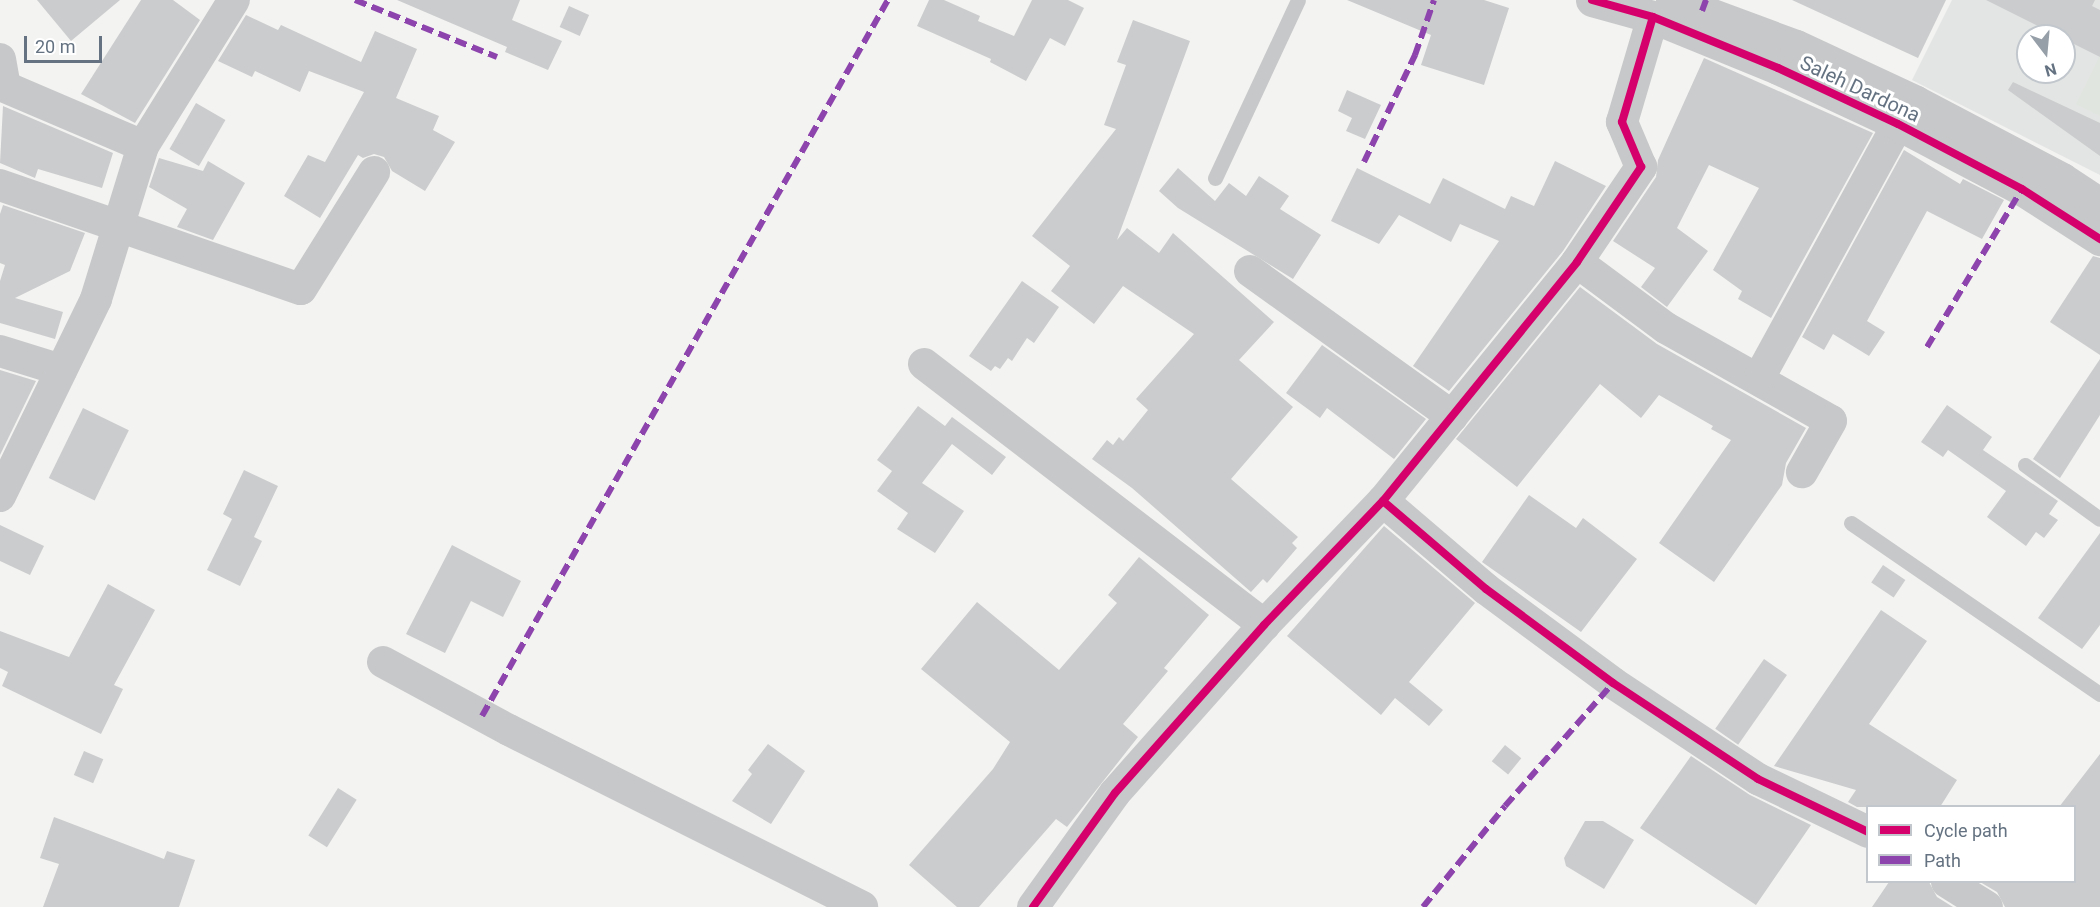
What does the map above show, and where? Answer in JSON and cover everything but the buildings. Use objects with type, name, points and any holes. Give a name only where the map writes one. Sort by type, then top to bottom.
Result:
[{"type":"street","points":[[4,478],[96,299],[116,223],[143,146],[234,0]]},
{"type":"street","name":"Saleh Dardona","points":[[1592,0],[1663,8],[1796,46],[1916,102],[2062,179],[2100,204]]},
{"type":"street","points":[[1033,907],[1115,793],[1264,625],[1383,501],[1577,262],[1641,167],[1622,122],[1663,8]]},
{"type":"street","name":"Saleh Dardona","points":[[1663,8],[1778,68],[1898,124],[2022,189],[2100,239]]},
{"type":"street","points":[[2,77],[143,146]]},
{"type":"street","points":[[1759,378],[1898,124]]},
{"type":"street","points":[[0,185],[116,223],[302,289],[374,172]]},
{"type":"street","points":[[1577,262],[1666,328],[1759,378],[1831,421],[1803,472]]},
{"type":"street","points":[[1250,271],[1452,416]]},
{"type":"street","points":[[0,351],[61,370]]},
{"type":"street","points":[[924,364],[1264,625]]},
{"type":"street","points":[[1383,501],[1486,589],[1613,683],[1758,779],[1866,831]]},
{"type":"street","points":[[383,662],[509,730],[862,907]]},
{"type":"street","points":[[1949,883],[1987,907]]},
{"type":"lane","points":[[1215,178],[1298,0]]},
{"type":"lane","points":[[2025,465],[2100,519]]},
{"type":"lane","points":[[1851,523],[2100,694]]},
{"type":"shaded area","points":[[1952,0],[2100,0],[2100,175],[1912,80]]},
{"type":"shaded area","points":[[2100,55],[2100,116],[2076,104]]},
{"type":"marked path","points":[[355,0],[497,57]]},
{"type":"marked path","points":[[482,716],[888,0]]},
{"type":"marked path","points":[[1364,162],[1415,55],[1434,0]]},
{"type":"marked path","points":[[1702,11],[1706,0]]},
{"type":"marked path","points":[[1927,347],[2022,189]]},
{"type":"marked path","points":[[1423,907],[1505,806],[1613,683]]},
{"type":"cycle path","points":[[1592,0],[1653,17],[1778,68],[1898,124],[2022,189],[2100,239]]},
{"type":"cycle path","points":[[1033,907],[1115,793],[1264,625],[1383,501],[1577,262],[1641,167],[1622,122],[1653,17]]},
{"type":"cycle path","points":[[1383,501],[1486,589],[1613,683],[1758,779],[1866,831]]}]
